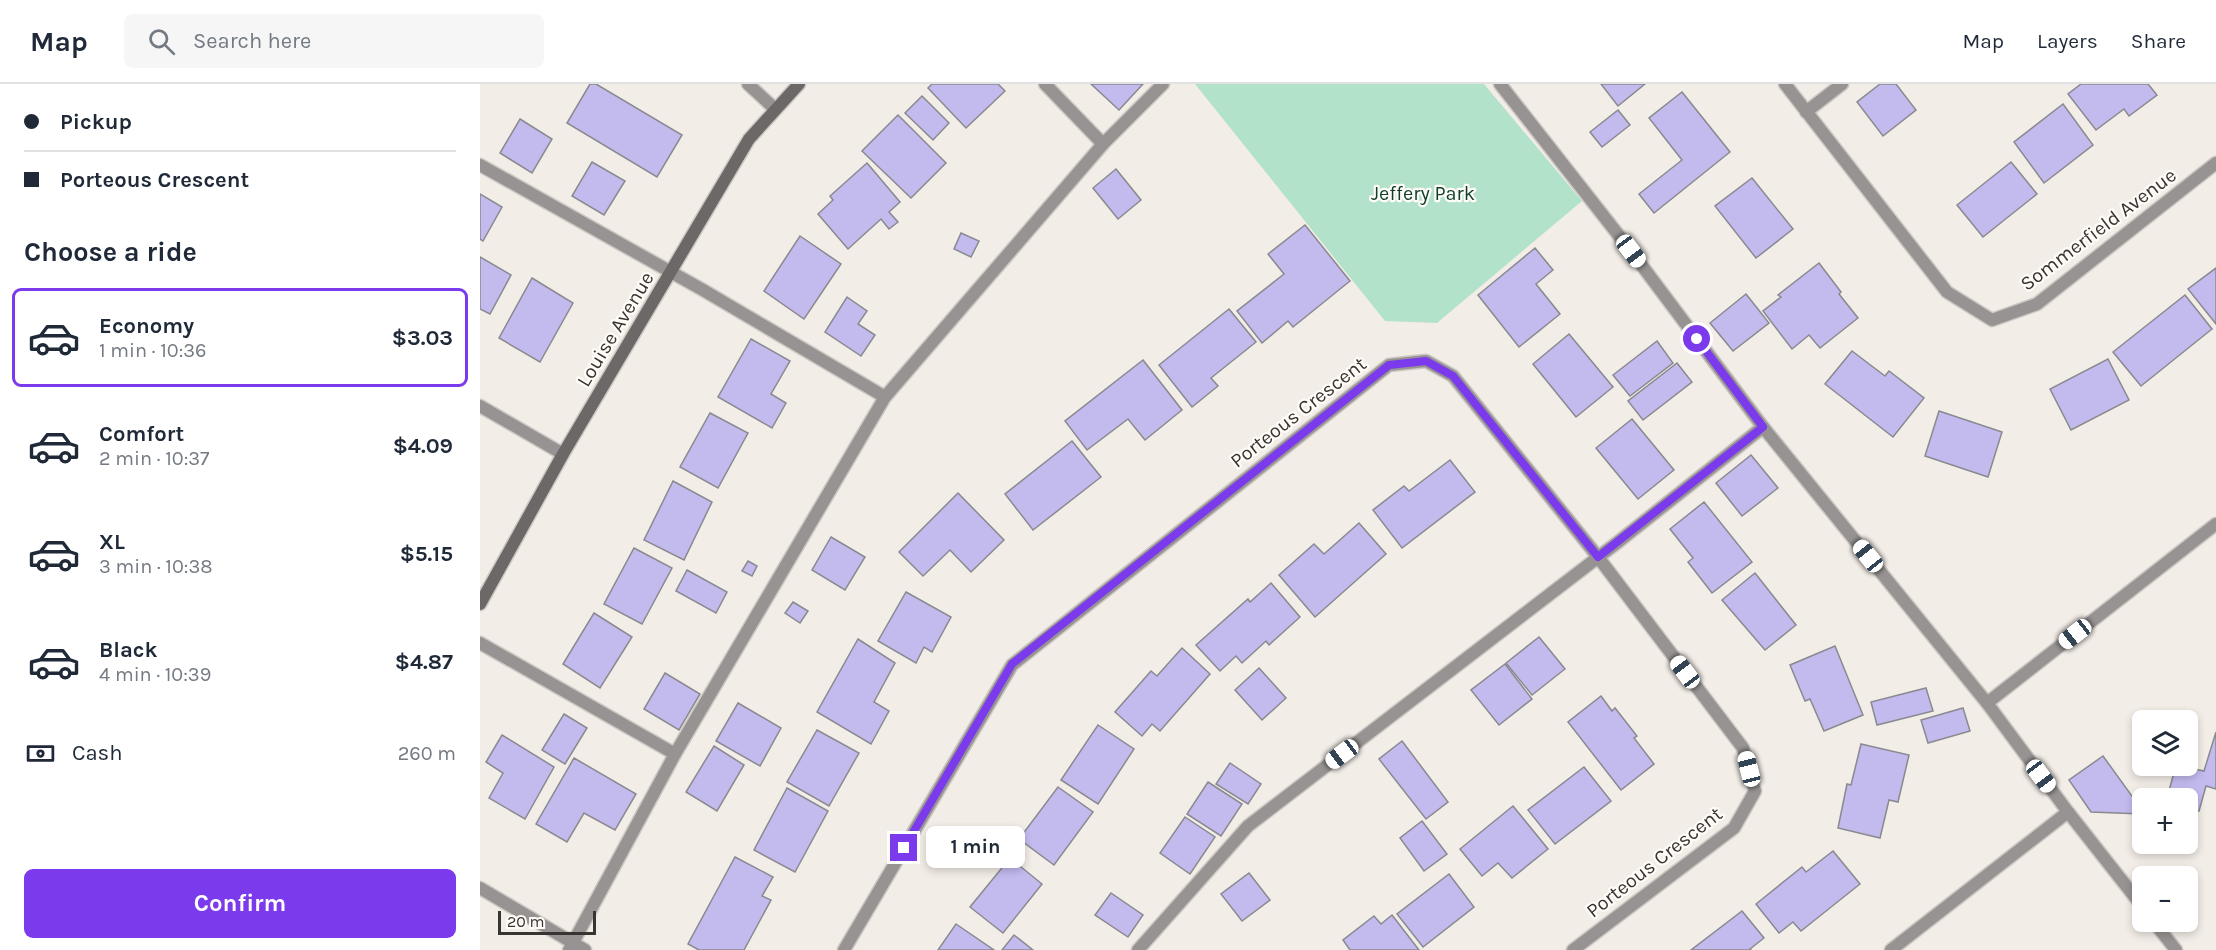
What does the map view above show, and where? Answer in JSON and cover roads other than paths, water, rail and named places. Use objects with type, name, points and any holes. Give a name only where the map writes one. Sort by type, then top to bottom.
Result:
[{"type":"street","points":[[748,84],[775,109]]},
{"type":"street","name":"Louise Avenue","points":[[480,604],[563,454],[749,139],[799,84]]},
{"type":"street","points":[[1045,84],[1103,144]]},
{"type":"street","points":[[571,946],[675,754],[885,397],[1103,144],[1163,84]]},
{"type":"street","points":[[1500,84],[1631,251],[1763,427],[1987,703],[2132,893]]},
{"type":"street","points":[[1785,84],[1806,112],[1842,84]]},
{"type":"street","name":"Sommerfield Avenue","points":[[1806,112],[1947,292],[1992,320],[2037,304],[2216,163]]},
{"type":"street","points":[[480,165],[672,272],[885,397]]},
{"type":"street","name":"Porteous Crescent","points":[[844,950],[1012,664],[1389,365],[1426,361],[1453,376],[1598,557],[1743,748],[1755,791],[1734,828],[1573,950]]},
{"type":"street","points":[[480,406],[563,454]]},
{"type":"street","points":[[1138,950],[1248,826],[1763,427]]},
{"type":"street","points":[[1987,703],[2216,524]]},
{"type":"street","points":[[480,643],[675,754]]},
{"type":"street","points":[[1892,950],[2068,812]]},
{"type":"street","points":[[480,888],[571,946],[585,950]]},
{"type":"street","points":[[2162,932],[2176,950]]},
{"type":"park label","name":"Jeffery Park","points":[[1423,193]]}]
